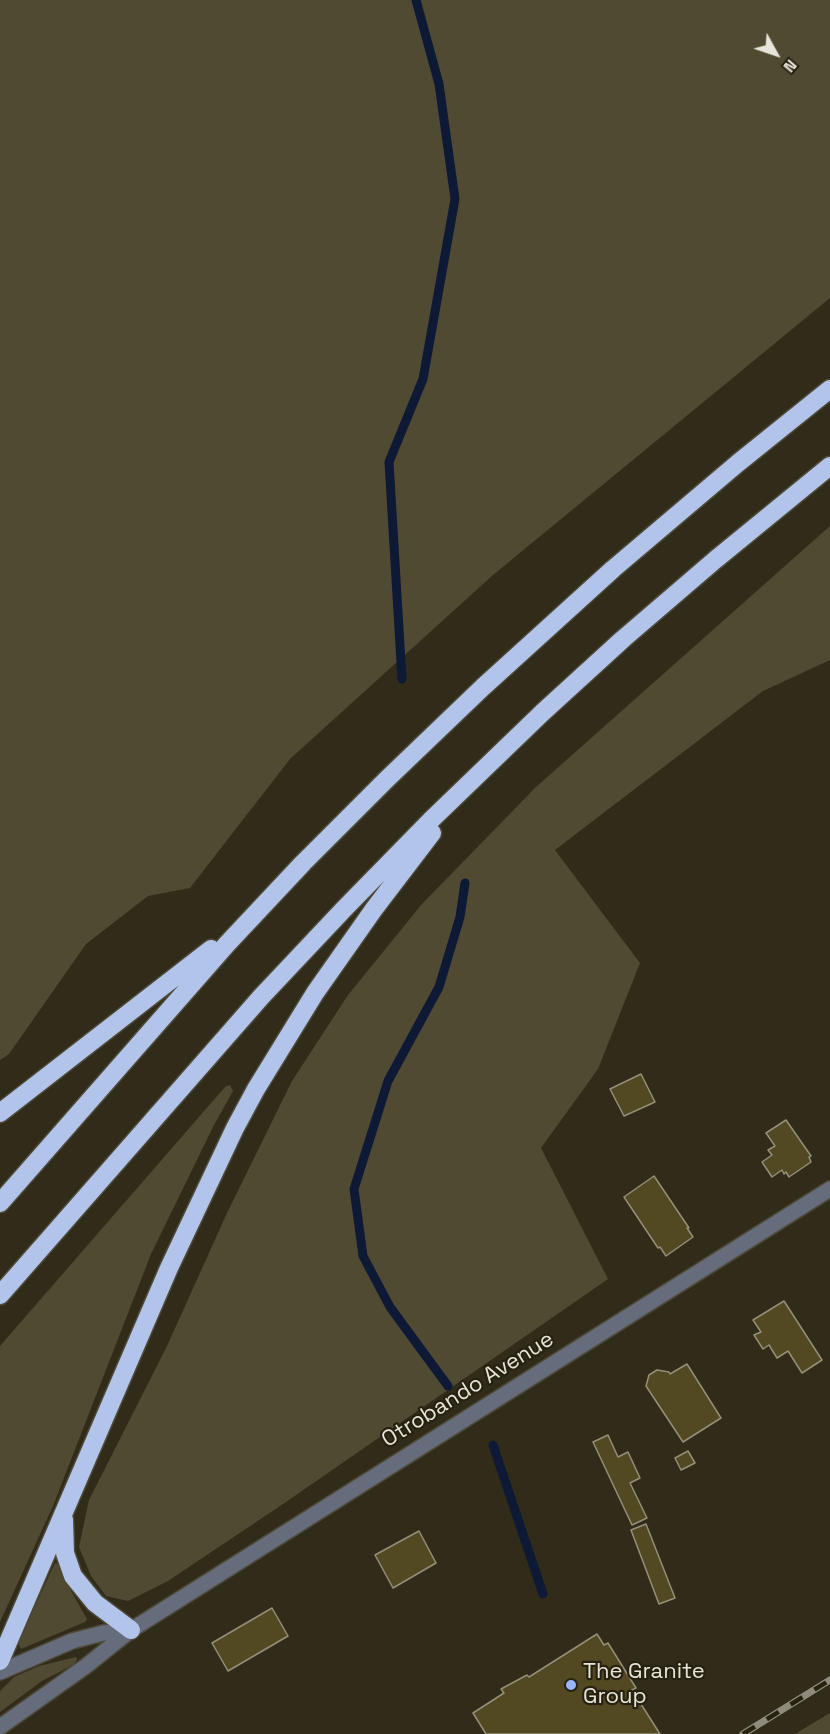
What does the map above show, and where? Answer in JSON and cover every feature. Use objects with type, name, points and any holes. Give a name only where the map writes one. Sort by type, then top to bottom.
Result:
[{"type":"highway","points":[[0,1203],[164,1014],[253,916],[358,807],[526,647],[654,533],[830,389]]},
{"type":"highway","points":[[0,1295],[261,998],[343,910],[492,760],[623,639],[742,537],[830,466]]},
{"type":"highway","points":[[0,1660],[188,1226],[220,1157],[256,1089],[341,955],[409,862],[492,760]]},
{"type":"highway","points":[[0,1113],[253,916]]},
{"type":"highway","points":[[64,1511],[64,1546],[73,1576],[95,1603],[131,1630]]},
{"type":"street","name":"Otrobando Avenue","points":[[0,1727],[86,1666],[131,1630],[830,1189]]},
{"type":"street","name":"Otrobando Avenue","points":[[0,1672],[52,1648],[82,1638],[131,1630]]},
{"type":"shaded area","points":[[0,0],[830,0],[830,298],[493,575],[290,759],[190,888],[148,896],[86,944],[9,1054],[0,1060]]},
{"type":"shaded area","points":[[830,526],[830,660],[763,691],[555,850],[640,963],[598,1069],[541,1148],[608,1279],[168,1581],[128,1601],[106,1596],[91,1576],[79,1547],[89,1500],[167,1346],[227,1213],[292,1081],[348,995],[422,904],[536,787]]},
{"type":"shaded area","points":[[230,1085],[233,1091],[151,1254],[53,1506],[0,1622],[0,1346],[225,1087]]},
{"type":"shaded area","points":[[55,1563],[61,1565],[71,1591],[87,1619],[85,1622],[21,1649],[18,1643]]},
{"type":"shaded area","points":[[76,1657],[77,1660],[73,1665],[42,1681],[0,1712],[0,1691],[14,1677],[39,1666]]},
{"type":"shaded area","points":[[830,1713],[830,1734],[795,1734]]},
{"type":"building","points":[[641,1074],[655,1102],[624,1116],[610,1089]]},
{"type":"building","points":[[786,1120],[811,1156],[809,1157],[811,1162],[789,1177],[782,1170],[772,1177],[762,1162],[772,1155],[768,1150],[775,1146],[766,1133]]},
{"type":"building","points":[[654,1176],[693,1237],[666,1256],[660,1247],[658,1248],[624,1197]]},
{"type":"building","points":[[784,1301],[822,1360],[802,1373],[788,1351],[777,1358],[769,1345],[763,1349],[754,1335],[761,1332],[753,1320]]},
{"type":"building","points":[[687,1364],[721,1418],[683,1442],[646,1386],[649,1375],[657,1370],[670,1374]]},
{"type":"building","points":[[608,1435],[618,1457],[628,1452],[640,1478],[630,1483],[647,1518],[632,1525],[593,1442]]},
{"type":"building","points":[[688,1451],[695,1463],[681,1470],[675,1458]]},
{"type":"building","points":[[646,1524],[675,1598],[659,1604],[631,1530]]},
{"type":"building","points":[[419,1531],[436,1563],[393,1588],[375,1555]]},
{"type":"building","points":[[272,1608],[288,1636],[228,1671],[212,1643]]},
{"type":"building","name":"The Granite Group","points":[[597,1634],[604,1645],[608,1643],[636,1688],[632,1690],[660,1734],[486,1734],[473,1713],[504,1693],[501,1689],[527,1675],[529,1677]]},
{"type":"waterway","points":[[402,679],[389,462],[423,379],[455,199],[439,84],[416,0]]},
{"type":"waterway","points":[[448,1386],[390,1307],[363,1256],[354,1189],[388,1081],[439,987],[460,917],[465,883]]},
{"type":"waterway","points":[[493,1445],[543,1594]]},
{"type":"railway","points":[[743,1734],[830,1680]]},
{"type":"place","name":"The Granite Group","points":[[571,1685]]}]
